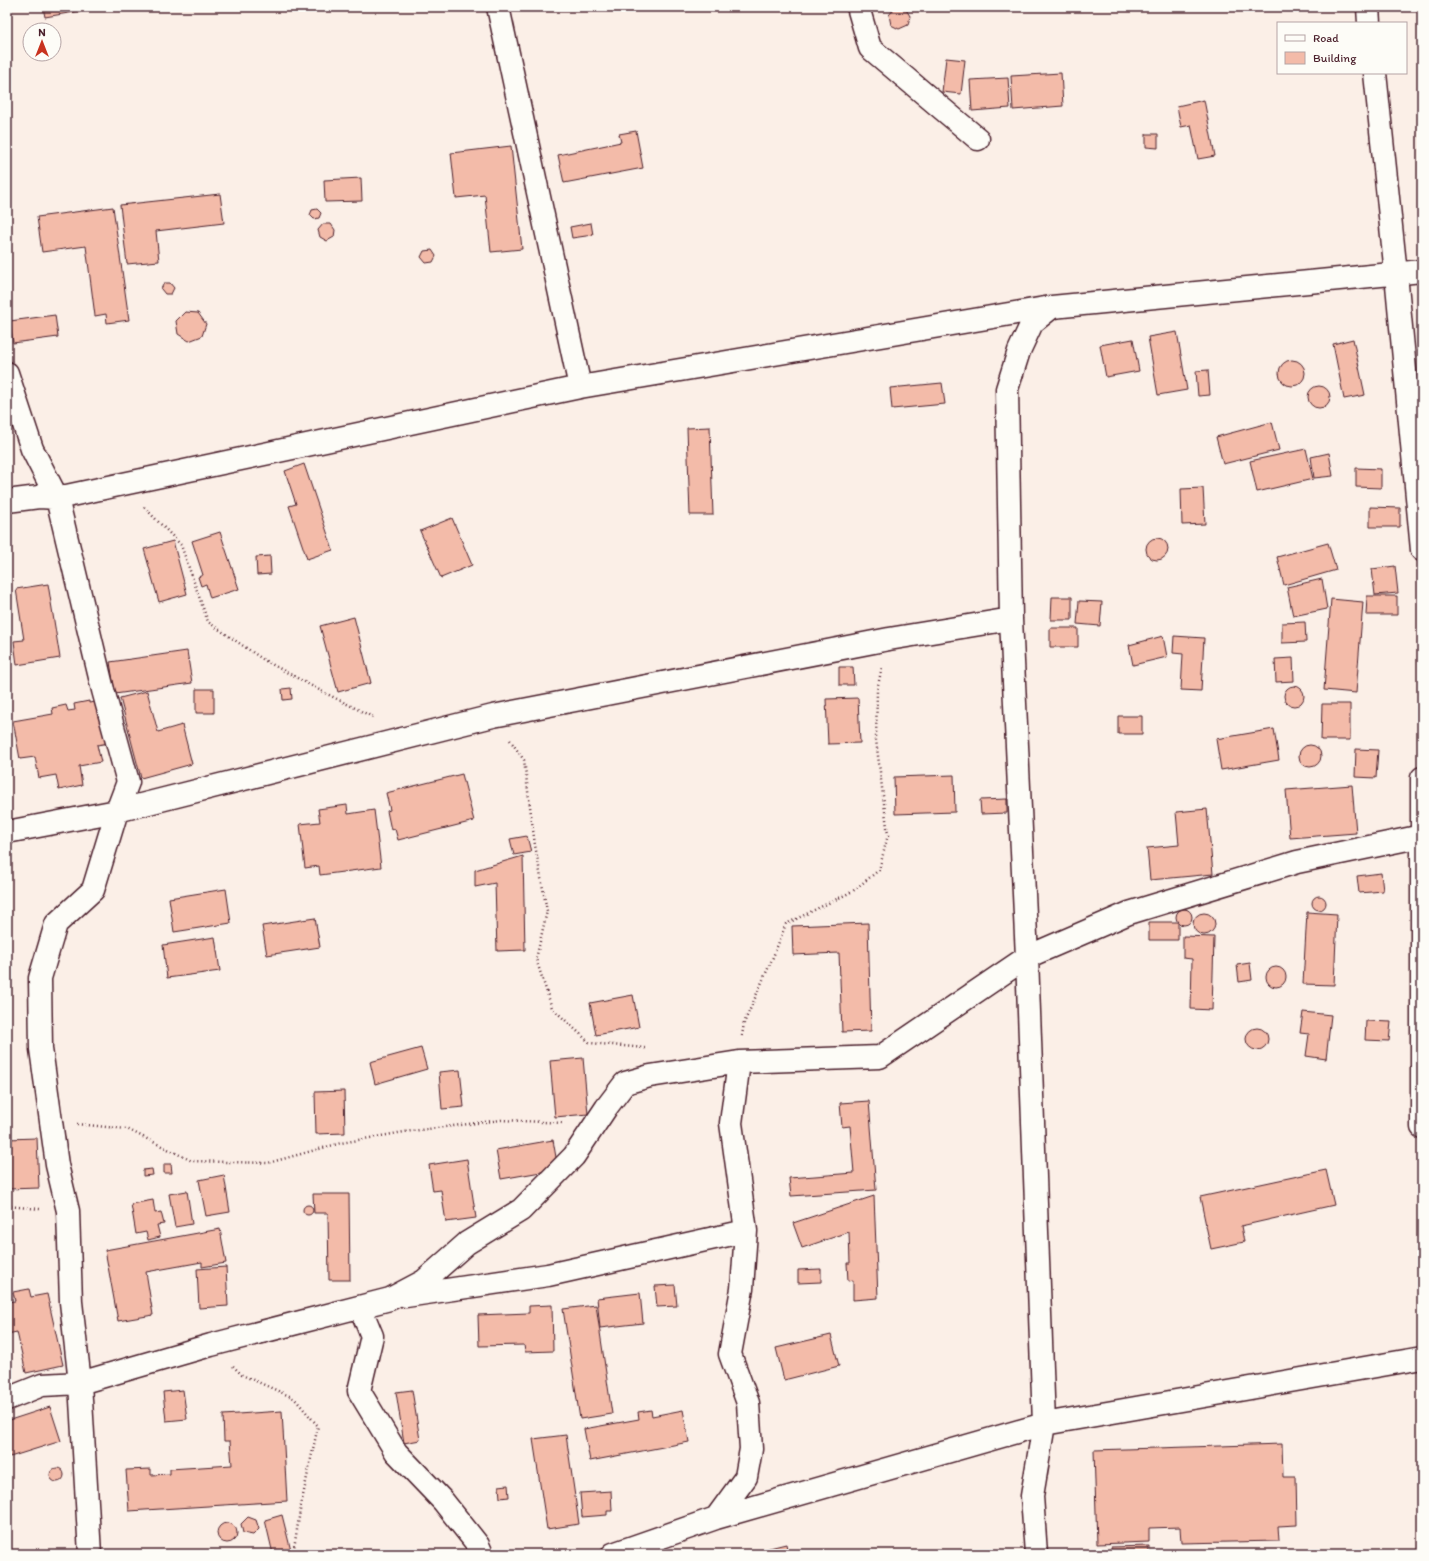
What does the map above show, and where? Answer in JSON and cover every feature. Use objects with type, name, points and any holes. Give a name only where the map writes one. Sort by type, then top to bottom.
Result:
[{"type":"street","points":[[498,7],[580,387]]},
{"type":"street","points":[[858,7],[870,48],[978,139]]},
{"type":"street","points":[[1368,7],[1369,22]]},
{"type":"street","points":[[1375,74],[1422,550]]},
{"type":"street","points":[[7,501],[39,497],[57,498],[580,387],[1052,307],[1422,271]]},
{"type":"street","points":[[1036,1554],[1032,1496],[1044,1424],[1027,957],[1011,619],[1007,389],[1019,351],[1032,323],[1052,307]]},
{"type":"street","points":[[7,373],[32,449],[57,498],[103,690],[128,782],[117,811],[93,890],[56,924],[40,978],[41,1049],[57,1165],[68,1211],[71,1302],[80,1383],[90,1554]]},
{"type":"street","points":[[7,832],[117,811],[492,716],[889,639],[1011,619]]},
{"type":"street","points":[[1422,778],[1422,1127]]},
{"type":"street","points":[[390,1299],[424,1281],[467,1243],[521,1210],[574,1156],[625,1083],[650,1076],[739,1062],[880,1057],[1027,957],[1129,913],[1298,862],[1422,836]]},
{"type":"street","points":[[716,1518],[746,1478],[751,1449],[748,1403],[730,1354],[742,1290],[746,1230],[732,1123],[739,1062]]},
{"type":"street","points":[[7,1399],[42,1385],[80,1383],[212,1345],[390,1299],[548,1275],[746,1230]]},
{"type":"street","points":[[360,1306],[372,1336],[360,1391],[396,1452],[443,1501],[478,1545],[482,1554]]},
{"type":"street","points":[[613,1554],[716,1518],[1044,1424],[1422,1358]]},
{"type":"path","points":[[122,484],[181,545],[208,622],[264,660],[377,720]]},
{"type":"path","points":[[739,1062],[744,1022],[786,924],[853,891],[879,870],[888,835],[876,740],[877,690],[889,639]]},
{"type":"path","points":[[492,716],[524,760],[535,845],[547,912],[536,959],[552,1008],[590,1042],[651,1049]]},
{"type":"path","points":[[51,1121],[127,1129],[192,1161],[268,1163],[341,1143],[404,1132],[501,1120],[595,1125]]},
{"type":"path","points":[[7,1206],[68,1211]]},
{"type":"path","points":[[212,1345],[242,1375],[294,1398],[318,1426],[301,1505],[293,1554]]},
{"type":"building","points":[[43,7],[104,7],[45,17]]},
{"type":"building","points":[[895,8],[905,8],[910,16],[908,25],[899,29],[891,25],[889,15]]},
{"type":"building","points":[[946,58],[965,60],[961,94],[942,92]]},
{"type":"building","points":[[1061,73],[1063,106],[1013,110],[1011,76]]},
{"type":"building","points":[[1008,78],[1010,108],[972,111],[970,80]]},
{"type":"building","points":[[1204,100],[1215,156],[1198,159],[1191,125],[1181,127],[1177,106]]},
{"type":"building","points":[[636,131],[643,168],[564,183],[558,155],[621,142],[619,134]]},
{"type":"building","points":[[1146,134],[1158,134],[1158,148],[1146,147]]},
{"type":"building","points":[[511,146],[522,249],[491,252],[485,195],[456,198],[451,153]]},
{"type":"building","points":[[361,178],[362,201],[325,202],[324,180]]},
{"type":"building","points":[[220,194],[224,223],[156,231],[159,261],[127,264],[120,205]]},
{"type":"building","points":[[113,207],[129,320],[107,323],[106,314],[95,316],[86,246],[42,252],[37,217]]},
{"type":"building","points":[[317,209],[321,213],[319,218],[314,219],[310,215],[312,210]]},
{"type":"building","points":[[591,223],[593,235],[572,238],[570,227]]},
{"type":"building","points":[[323,224],[331,224],[335,230],[334,237],[327,241],[320,237],[318,230]]},
{"type":"building","points":[[432,250],[436,256],[433,262],[426,263],[421,257],[424,251]]},
{"type":"building","points":[[164,283],[170,283],[174,288],[171,294],[165,294],[161,289]]},
{"type":"building","points":[[185,312],[198,313],[206,324],[202,336],[189,341],[178,334],[176,321]]},
{"type":"building","points":[[55,315],[58,337],[13,343],[10,321]]},
{"type":"building","points":[[1177,332],[1187,390],[1158,395],[1148,337]]},
{"type":"building","points":[[1133,339],[1139,371],[1106,377],[1100,345]]},
{"type":"building","points":[[1353,339],[1365,395],[1344,399],[1333,344]]},
{"type":"building","points":[[1292,360],[1301,364],[1305,373],[1301,382],[1292,386],[1283,382],[1279,373],[1283,364]]},
{"type":"building","points":[[1208,370],[1210,395],[1198,396],[1196,371]]},
{"type":"building","points":[[942,383],[945,404],[892,409],[890,388]]},
{"type":"building","points":[[1315,386],[1323,386],[1330,393],[1330,401],[1323,408],[1315,408],[1308,401],[1308,393]]},
{"type":"building","points":[[1272,422],[1279,450],[1223,464],[1216,437]]},
{"type":"building","points":[[710,427],[713,515],[690,515],[687,428]]},
{"type":"building","points":[[1306,449],[1313,479],[1257,492],[1250,461]]},
{"type":"building","points":[[1329,453],[1333,476],[1314,478],[1311,457]]},
{"type":"building","points":[[304,464],[333,550],[307,559],[289,506],[296,504],[285,471]]},
{"type":"building","points":[[1356,468],[1381,469],[1381,488],[1356,487]]},
{"type":"building","points":[[1203,488],[1205,524],[1182,525],[1181,489]]},
{"type":"building","points":[[1370,507],[1400,508],[1400,527],[1370,527]]},
{"type":"building","points":[[452,518],[472,565],[441,578],[420,531]]},
{"type":"building","points":[[220,532],[239,589],[210,598],[206,584],[201,586],[198,577],[203,575],[192,541]]},
{"type":"building","points":[[1157,538],[1165,541],[1168,549],[1165,557],[1157,560],[1149,557],[1146,549],[1149,541]]},
{"type":"building","points":[[173,541],[187,594],[159,602],[144,549]]},
{"type":"building","points":[[1328,543],[1336,570],[1284,585],[1277,557]]},
{"type":"building","points":[[270,556],[271,574],[257,575],[256,557]]},
{"type":"building","points":[[1395,566],[1398,593],[1375,595],[1372,569]]},
{"type":"building","points":[[1322,579],[1327,609],[1293,616],[1287,587]]},
{"type":"building","points":[[48,584],[60,658],[17,665],[14,641],[24,640],[16,589]]},
{"type":"building","points":[[1367,596],[1397,596],[1397,615],[1366,615]]},
{"type":"building","points":[[1052,597],[1072,597],[1072,620],[1051,620]]},
{"type":"building","points":[[1331,599],[1363,602],[1356,693],[1324,690]]},
{"type":"building","points":[[1079,601],[1102,602],[1100,626],[1077,624]]},
{"type":"building","points":[[354,617],[371,683],[338,692],[320,626]]},
{"type":"building","points":[[1305,622],[1306,642],[1282,643],[1282,623]]},
{"type":"building","points":[[1050,628],[1078,628],[1078,647],[1050,647]]},
{"type":"building","points":[[1163,636],[1167,657],[1133,665],[1129,645]]},
{"type":"building","points":[[1174,636],[1204,638],[1201,691],[1181,690],[1183,654],[1173,653]]},
{"type":"building","points":[[187,651],[192,683],[115,694],[110,662]]},
{"type":"building","points":[[1293,658],[1294,681],[1276,682],[1275,659]]},
{"type":"building","points":[[839,667],[853,667],[854,685],[839,685]]},
{"type":"building","points":[[1294,686],[1301,689],[1304,696],[1301,703],[1294,706],[1287,703],[1284,696],[1287,689]]},
{"type":"building","points":[[291,688],[292,699],[283,700],[282,689]]},
{"type":"building","points":[[196,689],[214,689],[214,713],[196,713]]},
{"type":"building","points":[[147,691],[158,732],[182,725],[192,764],[141,778],[120,698]]},
{"type":"building","points":[[858,698],[860,743],[828,744],[826,699]]},
{"type":"building","points":[[89,701],[89,703],[101,701],[109,743],[97,745],[101,762],[79,766],[82,785],[59,790],[56,775],[39,778],[35,757],[20,759],[13,721],[53,714],[52,708],[66,705],[68,711],[75,710],[74,704]]},
{"type":"building","points":[[1322,704],[1350,704],[1350,740],[1321,740]]},
{"type":"building","points":[[1118,716],[1142,716],[1142,734],[1118,734]]},
{"type":"building","points":[[1274,729],[1279,760],[1221,770],[1216,739]]},
{"type":"building","points":[[1310,745],[1318,748],[1321,756],[1318,764],[1310,767],[1302,764],[1299,756],[1302,748]]},
{"type":"building","points":[[1356,749],[1378,750],[1376,778],[1355,777]]},
{"type":"building","points":[[462,774],[474,821],[398,840],[395,829],[391,830],[387,811],[390,810],[386,793]]},
{"type":"building","points":[[954,775],[955,812],[895,814],[894,777]]},
{"type":"building","points":[[1352,785],[1356,833],[1290,838],[1286,790]]},
{"type":"building","points":[[1007,799],[1007,813],[981,814],[980,800]]},
{"type":"building","points":[[347,805],[348,814],[374,810],[381,867],[320,875],[319,866],[305,868],[300,824],[320,822],[318,809]]},
{"type":"building","points":[[1207,809],[1213,874],[1150,880],[1147,848],[1179,845],[1176,812]]},
{"type":"building","points":[[527,836],[531,852],[514,855],[510,839]]},
{"type":"building","points":[[523,856],[525,950],[497,951],[495,883],[475,887],[475,870]]},
{"type":"building","points":[[1381,873],[1383,891],[1359,893],[1357,876]]},
{"type":"building","points":[[226,889],[231,923],[174,932],[169,898]]},
{"type":"building","points":[[1319,896],[1324,898],[1326,903],[1324,908],[1319,910],[1314,908],[1312,903],[1314,898]]},
{"type":"building","points":[[1184,909],[1190,911],[1192,917],[1190,923],[1184,925],[1178,923],[1176,917],[1178,911]]},
{"type":"building","points":[[1307,912],[1337,914],[1334,985],[1303,984]]},
{"type":"building","points":[[1204,913],[1212,916],[1215,924],[1212,932],[1204,935],[1196,932],[1193,924],[1196,916]]},
{"type":"building","points":[[315,918],[320,947],[267,955],[262,926]]},
{"type":"building","points":[[1149,922],[1178,922],[1178,940],[1149,940]]},
{"type":"building","points":[[868,923],[871,1031],[842,1032],[839,953],[793,955],[792,926]]},
{"type":"building","points":[[1183,936],[1214,937],[1212,1010],[1191,1009],[1192,959],[1183,958]]},
{"type":"building","points":[[215,937],[220,971],[167,978],[163,945]]},
{"type":"building","points":[[1250,963],[1252,980],[1239,982],[1237,965]]},
{"type":"building","points":[[1276,967],[1283,970],[1286,977],[1283,984],[1276,987],[1269,984],[1266,977],[1269,970]]},
{"type":"building","points":[[633,995],[639,1027],[596,1035],[590,1003]]},
{"type":"building","points":[[1303,1012],[1331,1015],[1326,1059],[1306,1056],[1309,1034],[1300,1033]]},
{"type":"building","points":[[1366,1021],[1391,1022],[1389,1041],[1365,1040]]},
{"type":"building","points":[[1257,1028],[1265,1031],[1268,1039],[1265,1047],[1257,1050],[1249,1047],[1246,1039],[1249,1031]]},
{"type":"building","points":[[421,1048],[427,1069],[375,1084],[370,1062]]},
{"type":"building","points":[[583,1058],[588,1114],[555,1117],[550,1061]]},
{"type":"building","points":[[460,1070],[464,1107],[442,1109],[439,1072]]},
{"type":"building","points":[[344,1091],[345,1133],[316,1134],[315,1092]]},
{"type":"building","points":[[869,1101],[876,1190],[791,1196],[789,1178],[854,1173],[850,1126],[842,1127],[840,1103]]},
{"type":"building","points":[[37,1138],[39,1188],[8,1189],[7,1139]]},
{"type":"building","points":[[553,1140],[558,1169],[501,1179],[496,1150]]},
{"type":"building","points":[[467,1159],[476,1218],[446,1222],[441,1190],[433,1191],[429,1165]]},
{"type":"building","points":[[164,1164],[171,1164],[172,1173],[164,1173]]},
{"type":"building","points":[[152,1169],[153,1175],[143,1176],[143,1170]]},
{"type":"building","points":[[1326,1170],[1334,1205],[1241,1226],[1244,1242],[1211,1249],[1200,1197]]},
{"type":"building","points":[[224,1175],[230,1212],[206,1216],[199,1180]]},
{"type":"building","points":[[187,1191],[192,1224],[175,1227],[169,1194]]},
{"type":"building","points":[[313,1194],[349,1194],[350,1280],[329,1280],[328,1213],[314,1213]]},
{"type":"building","points":[[874,1196],[878,1298],[853,1300],[853,1280],[848,1281],[847,1263],[850,1263],[849,1232],[802,1248],[793,1223]]},
{"type":"building","points":[[153,1200],[155,1213],[161,1212],[164,1224],[157,1225],[160,1237],[148,1240],[146,1232],[136,1234],[131,1204]]},
{"type":"building","points":[[308,1205],[313,1210],[308,1215],[303,1210]]},
{"type":"building","points":[[220,1229],[226,1263],[202,1267],[202,1262],[146,1272],[153,1315],[118,1321],[105,1250]]},
{"type":"building","points":[[226,1267],[228,1306],[199,1308],[197,1269]]},
{"type":"building","points":[[821,1269],[821,1282],[798,1283],[798,1270]]},
{"type":"building","points":[[675,1285],[677,1306],[657,1307],[655,1286]]},
{"type":"building","points":[[29,1289],[31,1297],[47,1294],[63,1365],[26,1373],[17,1332],[7,1334],[7,1302],[15,1301],[13,1292]]},
{"type":"building","points":[[640,1293],[643,1323],[600,1328],[597,1298]]},
{"type":"building","points":[[552,1305],[553,1351],[525,1352],[524,1345],[479,1346],[478,1315],[529,1313],[529,1306]]},
{"type":"building","points":[[596,1305],[612,1414],[580,1419],[563,1309]]},
{"type":"building","points":[[831,1335],[839,1366],[784,1380],[776,1348]]},
{"type":"building","points":[[183,1390],[187,1419],[166,1421],[163,1392]]},
{"type":"building","points":[[412,1390],[420,1440],[404,1443],[396,1392]]},
{"type":"building","points":[[50,1407],[61,1441],[10,1457],[7,1448],[7,1421]]},
{"type":"building","points":[[651,1410],[652,1416],[683,1410],[689,1442],[590,1461],[584,1429],[639,1419],[638,1412]]},
{"type":"building","points":[[282,1411],[287,1501],[129,1511],[126,1470],[151,1469],[151,1475],[170,1474],[170,1469],[232,1465],[230,1441],[224,1441],[223,1415]]},
{"type":"building","points":[[566,1435],[579,1524],[547,1529],[533,1439]]},
{"type":"building","points":[[1282,1444],[1283,1477],[1296,1477],[1297,1525],[1278,1526],[1279,1541],[1181,1543],[1180,1527],[1149,1528],[1149,1542],[1097,1544],[1094,1450]]},
{"type":"building","points":[[54,1468],[60,1468],[64,1472],[64,1478],[60,1482],[54,1482],[50,1478],[50,1472]]},
{"type":"building","points":[[508,1485],[509,1497],[500,1498],[499,1486]]},
{"type":"building","points":[[611,1491],[612,1511],[607,1511],[607,1515],[582,1517],[580,1493]]},
{"type":"building","points":[[282,1515],[291,1551],[281,1554],[273,1554],[265,1520]]},
{"type":"building","points":[[248,1517],[256,1520],[259,1529],[253,1535],[243,1533],[241,1524]]},
{"type":"building","points":[[227,1523],[234,1526],[237,1533],[234,1540],[227,1543],[220,1540],[217,1533],[220,1526]]},
{"type":"building","points":[[786,1544],[788,1554],[749,1554],[749,1553]]},
{"type":"building","points":[[1149,1546],[1149,1554],[1111,1554],[1111,1547]]},
{"type":"building","points":[[1003,1551],[1003,1554],[972,1554],[972,1552]]}]
